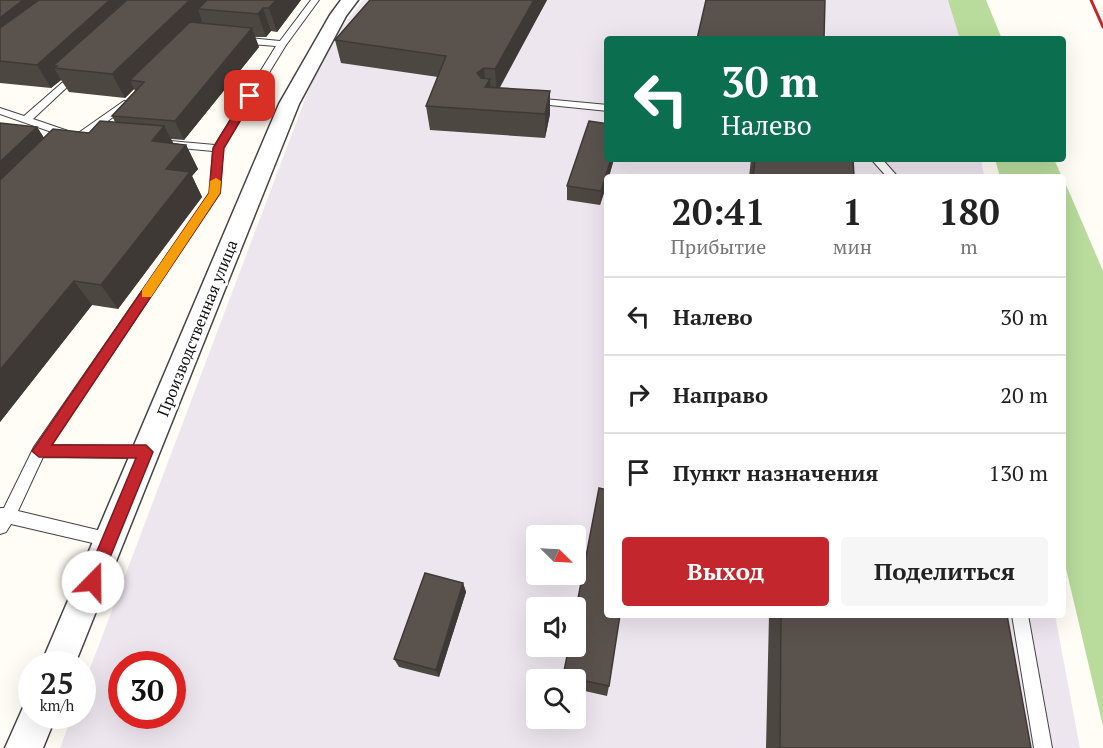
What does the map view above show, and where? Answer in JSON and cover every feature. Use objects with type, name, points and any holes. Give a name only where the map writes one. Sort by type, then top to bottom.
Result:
[{"type":"street","name":"Производственная улица","points":[[63,651],[289,104],[338,15],[350,0]]},
{"type":"street","points":[[24,748],[32,729]]},
{"type":"lane","points":[[110,540],[2,519],[39,451],[215,193],[218,148],[282,44],[315,0]]},
{"type":"lane","points":[[227,39],[282,44]]},
{"type":"lane","points":[[26,120],[87,64]]},
{"type":"lane","points":[[60,154],[77,137],[123,108],[139,92]]},
{"type":"lane","points":[[519,100],[604,108]]},
{"type":"lane","points":[[0,111],[77,137],[100,139]]},
{"type":"lane","points":[[159,143],[218,148]]},
{"type":"lane","points":[[879,162],[890,174]]},
{"type":"lane","points":[[39,451],[146,452]]},
{"type":"lane","points":[[1021,618],[1043,748]]},
{"type":"shaded area","points":[[363,0],[959,0],[965,36],[604,36],[604,162],[982,162],[984,174],[604,174],[604,618],[1056,618],[1080,748],[60,748],[67,729],[96,729],[96,653],[324,49]]},
{"type":"green space","points":[[948,0],[986,0],[1001,36],[959,36]]},
{"type":"green space","points":[[996,162],[1055,162],[1061,174],[999,174]]},
{"type":"green space","points":[[1066,185],[1103,271],[1103,726],[1066,569]]},
{"type":"building","points":[[0,0],[23,0],[0,18]]},
{"type":"building","points":[[39,0],[110,0],[37,65],[0,61],[0,28]]},
{"type":"building","points":[[127,0],[190,0],[112,74],[54,68],[57,66],[53,66]]},
{"type":"building","points":[[207,0],[276,0],[269,8],[263,8],[258,14],[198,9]]},
{"type":"building","points":[[370,0],[534,0],[495,69],[484,68],[477,73],[481,78],[490,79],[485,87],[550,91],[545,114],[426,106],[446,56],[335,40]]},
{"type":"building","points":[[706,0],[825,0],[824,36],[698,36]]},
{"type":"building","points":[[190,22],[252,28],[175,121],[112,116],[144,82],[130,80]]},
{"type":"building","points":[[100,121],[164,126],[152,141],[186,145],[166,169],[190,172],[101,285],[74,281],[0,370],[0,180],[53,129],[89,133]]},
{"type":"building","points":[[589,121],[604,123],[604,162],[610,162],[606,174],[604,174],[601,191],[567,186]]},
{"type":"building","points":[[0,123],[37,127],[0,162]]},
{"type":"building","points":[[755,162],[853,162],[854,174],[753,174]]},
{"type":"building","points":[[599,488],[604,489],[604,618],[620,618],[609,686],[586,681],[586,669],[564,669],[567,657],[586,657],[586,597],[578,597],[581,585],[586,585],[586,556]]},
{"type":"building","points":[[425,573],[463,583],[436,670],[394,659]]},
{"type":"building","points":[[781,618],[1008,618],[1031,748],[780,748]]},
{"type":"railway","points":[[1091,0],[1103,27]]},
{"type":"slow traffic","points":[[146,293],[215,193],[216,181]]},
{"type":"route","points":[[93,582],[146,452],[39,451],[215,193],[218,148],[250,96]]}]
